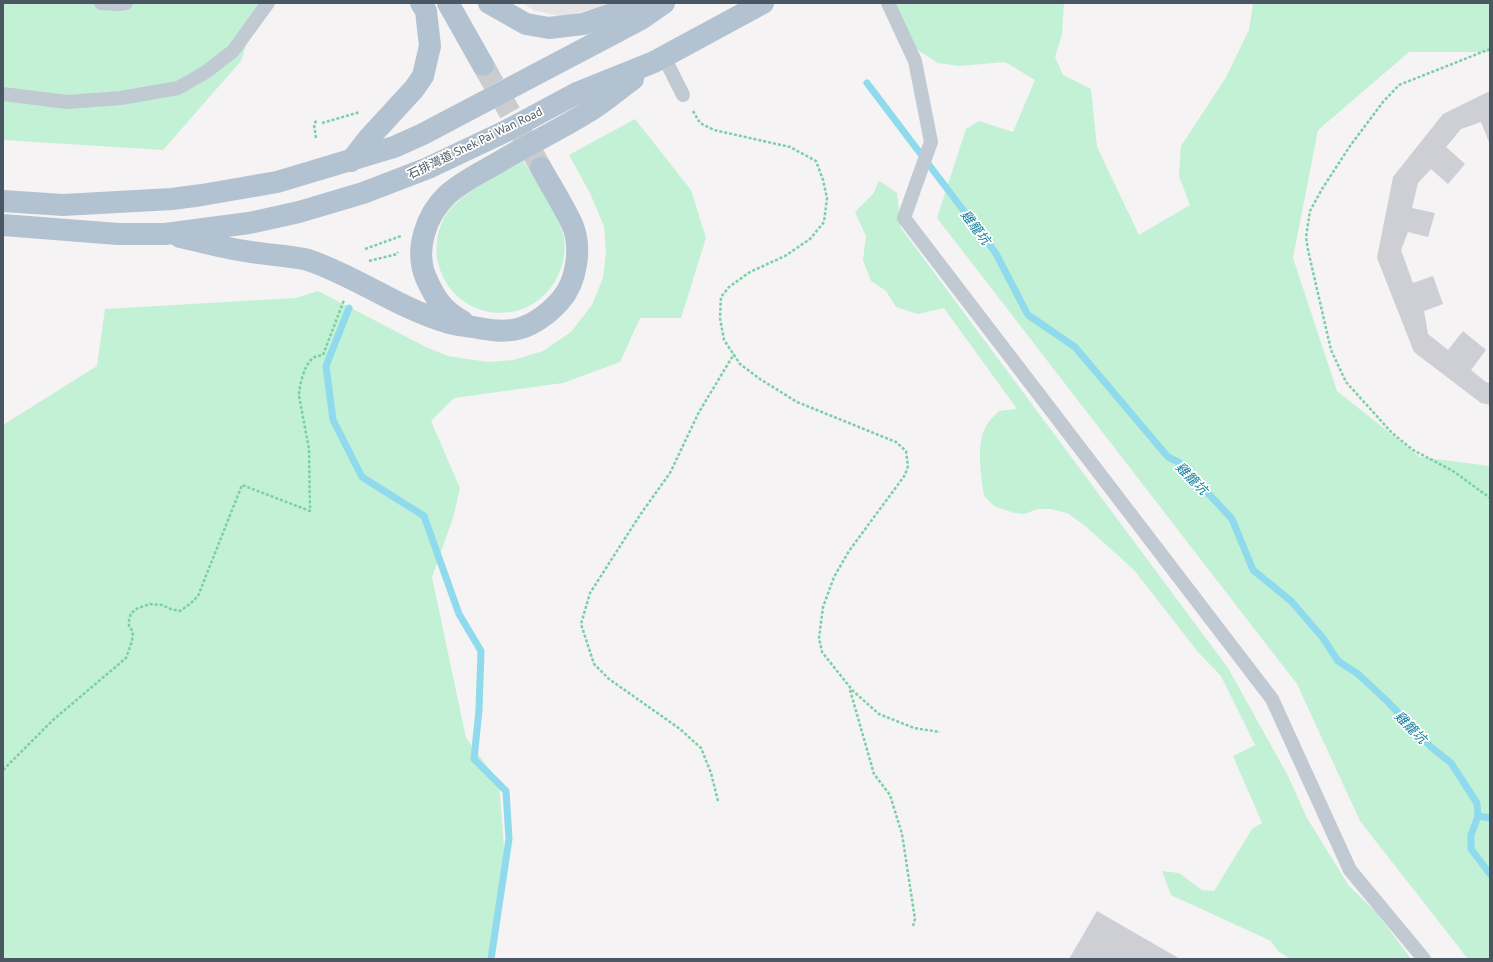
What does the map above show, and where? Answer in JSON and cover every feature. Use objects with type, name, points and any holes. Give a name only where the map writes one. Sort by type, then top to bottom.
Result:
[{"type":"main road","points":[[351,161],[368,139],[414,89],[423,76],[430,46],[426,11],[421,3]]},
{"type":"main road","points":[[448,3],[483,65]]},
{"type":"main road","points":[[489,3],[526,24],[549,28],[583,24],[633,7],[662,4]]},
{"type":"main road","name":"石排灣道 Shek Pai Wan Road","points":[[3,225],[118,234],[165,234],[249,223],[299,212],[363,193],[428,168],[504,132],[577,93],[659,60],[762,3]]},
{"type":"main road","points":[[3,201],[63,205],[172,199],[277,182],[351,161],[394,147],[423,134],[641,19],[662,4]]},
{"type":"main road","points":[[486,330],[470,325],[444,308],[434,296],[426,278],[422,256],[423,239],[427,224],[434,210],[448,194],[465,182],[510,155],[592,110],[659,60]]},
{"type":"main road","points":[[165,234],[249,252],[307,260],[446,322],[486,330],[503,331],[520,328],[536,322],[551,311],[563,297],[572,281],[577,262],[577,244],[572,225],[541,168]]},
{"type":"lane","points":[[101,3],[126,3]]},
{"type":"lane","points":[[3,94],[67,102],[121,98],[178,88],[206,72],[233,51],[268,3]]},
{"type":"lane","points":[[888,3],[914,61],[930,142],[904,218],[1272,699],[1350,870],[1424,959]]},
{"type":"lane","points":[[659,60],[683,95]]},
{"type":"path","points":[[1490,50],[1399,85],[1383,102],[1350,146],[1322,189],[1310,211],[1306,237],[1331,350],[1346,382],[1392,433],[1413,450],[1453,471],[1490,498]]},
{"type":"path","points":[[683,95],[700,123],[714,130],[790,147],[816,161],[823,180],[827,198],[824,222],[810,239],[785,256],[750,272],[729,287],[721,297],[720,318],[724,340],[740,364],[760,379],[797,402],[896,442],[906,451],[908,466],[905,475],[849,551],[834,577],[823,607],[819,638],[822,652],[849,687],[879,714],[914,728],[940,732]]},
{"type":"path","points":[[322,123],[355,114]]},
{"type":"path","points":[[316,138],[314,125],[317,119]]},
{"type":"path","points":[[365,249],[401,236],[400,242]]},
{"type":"path","points":[[362,262],[397,254],[398,248]]},
{"type":"path","points":[[3,770],[53,720],[126,658],[132,641],[133,632],[129,620],[131,613],[138,608],[150,604],[162,605],[171,609],[180,610],[190,604],[198,596],[242,485],[310,512],[309,449],[299,389],[311,360],[317,356],[323,355],[344,298]]},
{"type":"path","points":[[718,801],[711,773],[701,748],[680,728],[609,679],[594,664],[581,624],[590,593],[640,515],[670,474],[699,412],[734,354]]},
{"type":"path","points":[[849,687],[874,774],[890,795],[902,834],[915,919],[913,926]]},
{"type":"shaded area","points":[[523,3],[608,3],[563,17],[533,10]]},
{"type":"green space","points":[[3,3],[259,3],[241,61],[163,150],[3,140]]},
{"type":"green space","points":[[896,3],[1064,3],[1062,35],[1055,57],[1063,75],[1091,89],[1097,147],[1139,235],[1190,205],[1179,176],[1181,146],[1225,79],[1249,30],[1253,3],[1490,3],[1490,52],[1409,52],[1318,130],[1293,258],[1337,391],[1420,457],[1490,466],[1490,959],[1468,959],[1360,821],[1297,684],[937,218],[966,129],[979,121],[1013,132],[1035,80],[1005,62],[959,66],[938,63],[905,42],[896,22]]},
{"type":"green space","points":[[635,119],[691,190],[706,238],[681,318],[640,318],[620,362],[563,383],[454,398],[431,421],[460,488],[453,518],[432,577],[466,738],[499,782],[505,861],[493,959],[3,959],[3,425],[97,366],[105,309],[296,298],[318,291],[426,347],[448,356],[488,362],[513,360],[543,351],[571,332],[592,305],[603,278],[606,252],[604,226],[590,193],[569,155]]},
{"type":"green space","points":[[523,161],[557,218],[564,238],[564,259],[560,271],[548,291],[532,304],[513,312],[494,312],[475,307],[458,297],[445,280],[437,258],[437,239],[446,214],[457,202],[484,183]]},
{"type":"green space","points":[[879,181],[897,193],[901,228],[1228,668],[1287,774],[1307,818],[1349,886],[1377,913],[1411,959],[1290,959],[1278,951],[1271,941],[1171,895],[1162,871],[1179,873],[1202,890],[1214,891],[1252,829],[1262,823],[1233,756],[1255,745],[1221,676],[1198,652],[1134,570],[1084,525],[1067,513],[1051,509],[1038,509],[1024,514],[1014,513],[994,506],[984,496],[980,448],[984,430],[999,411],[1017,409],[944,308],[918,314],[896,307],[886,291],[871,281],[863,260],[866,236],[855,212],[873,194]]},
{"type":"building","points":[[1490,91],[1490,142],[1481,122],[1461,129],[1446,147],[1465,164],[1448,184],[1431,169],[1418,183],[1412,208],[1435,213],[1428,237],[1408,232],[1401,250],[1413,283],[1433,276],[1443,304],[1424,311],[1428,334],[1448,350],[1463,331],[1486,350],[1471,370],[1486,382],[1490,383],[1490,405],[1481,403],[1414,352],[1377,258],[1393,177],[1443,114]]},
{"type":"building","points":[[1097,911],[1180,959],[1069,959]]},
{"type":"waterway","name":"雞籠坑","points":[[867,83],[995,252],[1028,315],[1075,347],[1168,457],[1180,463],[1232,519],[1253,570],[1291,601],[1323,638],[1338,661],[1358,674],[1388,702],[1431,747],[1451,763],[1477,803],[1478,816],[1471,835],[1471,849],[1490,874]]},
{"type":"waterway","points":[[349,308],[326,366],[333,420],[362,477],[424,516],[459,614],[481,651],[479,710],[474,759],[506,791],[509,839],[491,959]]},
{"type":"waterway","points":[[1478,816],[1490,818]]},
{"type":"tunnel","points":[[483,65],[541,168]]}]
